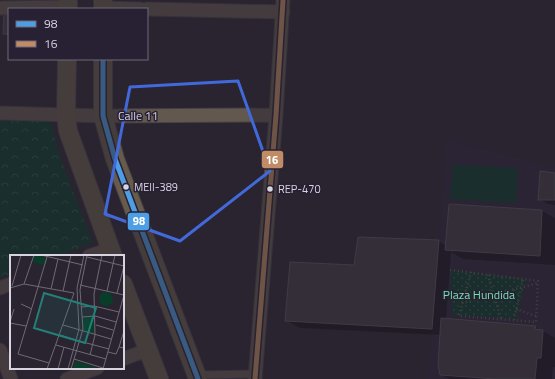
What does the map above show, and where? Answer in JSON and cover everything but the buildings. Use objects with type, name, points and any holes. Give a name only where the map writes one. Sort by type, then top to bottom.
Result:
[{"type":"main road","points":[[67,60],[66,115],[68,131],[111,252]]},
{"type":"main road","points":[[103,60],[103,116],[114,159],[198,377]]},
{"type":"main road","points":[[124,287],[159,379]]},
{"type":"street","points":[[0,8],[68,5]]},
{"type":"street","points":[[103,6],[128,8]]},
{"type":"street","points":[[148,9],[283,6],[276,115],[255,376]]},
{"type":"street","name":"Calle 11","points":[[0,113],[103,116],[276,115]]},
{"type":"street","points":[[94,255],[111,252]]},
{"type":"street","points":[[0,288],[10,284]]},
{"type":"street","points":[[0,350],[11,379]]},
{"type":"street","points":[[124,358],[147,350]]},
{"type":"street","points":[[67,379],[94,369]]},
{"type":"lane","points":[[198,377],[255,376]]},
{"type":"path","points":[[450,270],[538,281],[538,283]]},
{"type":"path","points":[[471,272],[459,316],[536,322],[538,283]]},
{"type":"path","points":[[488,275],[501,319]]},
{"type":"path","points":[[514,320],[523,279]]},
{"type":"path","points":[[462,303],[520,289],[538,283]]},
{"type":"path","points":[[516,309],[536,316]]},
{"type":"highlighted area","points":[[238,81],[270,171],[180,241],[105,214],[130,87]]},
{"type":"shaded area","points":[[447,139],[555,168],[555,379],[428,379]]},
{"type":"green space","points":[[0,119],[50,119],[59,154],[93,243],[62,255],[10,255],[10,274],[0,278]]},
{"type":"green space","points":[[453,165],[518,168],[516,203],[450,199]]},
{"type":"green space","name":"Plaza Hundida","points":[[450,270],[526,279],[517,319],[452,315]]},
{"type":"transit line","name":"16","points":[[255,379],[276,115],[283,0]]},
{"type":"transit line","name":"98","points":[[103,60],[103,116],[115,159],[198,379]]},
{"type":"place","name":"MEII-389","points":[[126,187]]},
{"type":"place","name":"REP-470","points":[[270,189]]}]
